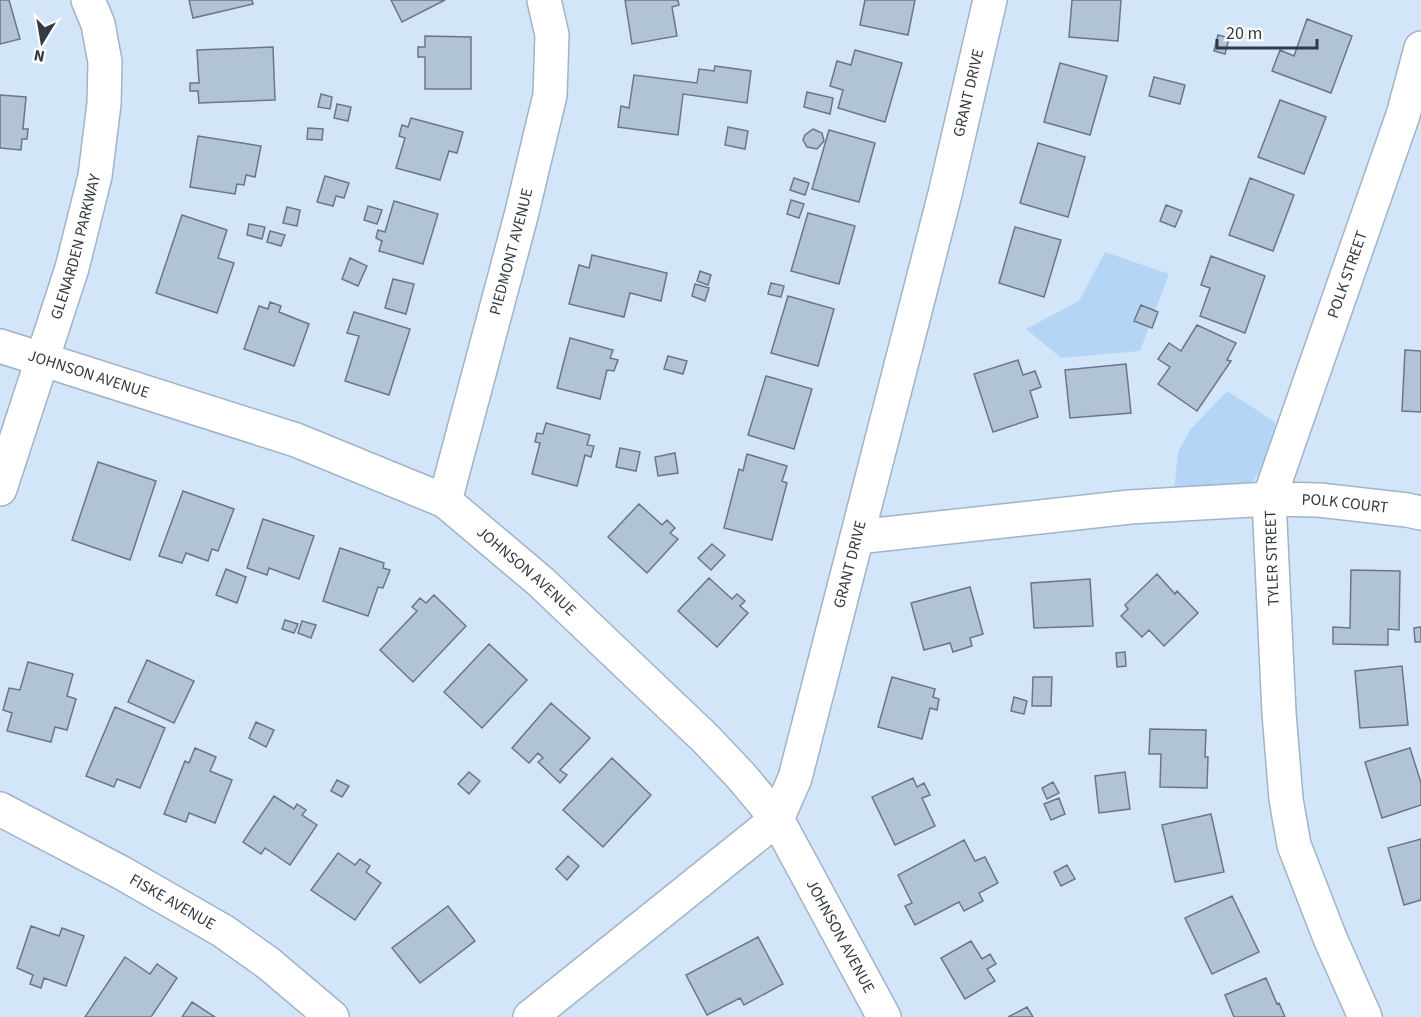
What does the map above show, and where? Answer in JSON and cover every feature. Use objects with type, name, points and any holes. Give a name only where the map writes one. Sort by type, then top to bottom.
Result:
[{"type":"street","name":"GLENARDEN PARKWAY","points":[[0,489],[72,268],[94,176],[104,104],[105,62],[98,24],[88,0]]},
{"type":"street","name":"PIEDMONT AVENUE","points":[[445,501],[521,216],[550,95],[552,35],[544,0]]},
{"type":"street","name":"GRANT DRIVE","points":[[530,1017],[777,819],[795,777],[948,183],[990,0]]},
{"type":"street","name":"POLK STREET","points":[[1269,499],[1403,115],[1421,48]]},
{"type":"street","name":"JOHNSON AVENUE","points":[[0,346],[296,440],[445,501],[541,582],[641,676],[734,769],[777,819],[884,1017]]},
{"type":"street","name":"TYLER STREET","points":[[857,537],[1130,507],[1269,499],[1280,724],[1286,799],[1294,845],[1330,938],[1365,1017]]},
{"type":"street","name":"POLK COURT","points":[[1269,499],[1319,500],[1421,513]]},
{"type":"street","name":"FISKE AVENUE","points":[[0,809],[122,873],[223,931],[268,963],[332,1017]]},
{"type":"shaded area","points":[[1105,252],[1169,274],[1140,351],[1061,358],[1026,329],[1079,301]]},
{"type":"shaded area","points":[[1227,391],[1275,422],[1278,444],[1247,490],[1174,491],[1178,452],[1190,430]]},
{"type":"building","points":[[0,0],[9,0],[20,39],[0,44]]},
{"type":"building","points":[[189,0],[252,0],[253,4],[193,18]]},
{"type":"building","points":[[391,0],[445,0],[402,22]]},
{"type":"building","points":[[625,0],[678,0],[679,5],[672,7],[677,36],[632,44]]},
{"type":"building","points":[[865,0],[915,0],[908,35],[860,25]]},
{"type":"building","points":[[1072,0],[1121,0],[1118,41],[1069,37]]},
{"type":"building","points":[[1307,19],[1352,36],[1331,93],[1272,71],[1280,50],[1294,56]]},
{"type":"building","points":[[1218,35],[1229,38],[1225,54],[1214,51]]},
{"type":"building","points":[[425,36],[471,37],[471,89],[425,89],[425,57],[418,57],[418,47],[425,47]]},
{"type":"building","points":[[273,47],[275,100],[199,103],[198,91],[190,91],[190,83],[199,83],[197,50]]},
{"type":"building","points":[[855,50],[902,63],[885,122],[838,108],[843,90],[830,86],[837,61],[851,65]]},
{"type":"building","points":[[1060,63],[1107,76],[1090,135],[1044,122]]},
{"type":"building","points":[[715,66],[751,71],[747,103],[683,94],[678,135],[618,127],[621,106],[629,108],[634,75],[697,83],[699,69],[714,71]]},
{"type":"building","points":[[1154,77],[1185,85],[1180,104],[1149,96]]},
{"type":"building","points":[[807,92],[833,98],[830,114],[804,107]]},
{"type":"building","points":[[321,94],[332,97],[330,109],[318,107]]},
{"type":"building","points":[[0,95],[26,97],[23,129],[28,129],[27,139],[22,139],[21,150],[0,148]]},
{"type":"building","points":[[1280,100],[1326,117],[1304,174],[1258,157]]},
{"type":"building","points":[[337,104],[351,107],[348,121],[334,118]]},
{"type":"building","points":[[411,118],[463,132],[457,153],[449,151],[440,180],[396,168],[405,138],[399,136],[402,125],[408,127]]},
{"type":"building","points":[[728,127],[748,131],[745,149],[725,145]]},
{"type":"building","points":[[308,128],[323,129],[322,140],[307,139]]},
{"type":"building","points":[[813,129],[822,133],[824,141],[817,149],[807,147],[803,140],[805,135]]},
{"type":"building","points":[[829,130],[875,143],[859,202],[812,189]]},
{"type":"building","points":[[198,136],[261,146],[255,177],[246,175],[244,185],[237,184],[235,194],[190,187]]},
{"type":"building","points":[[1038,143],[1085,157],[1068,217],[1020,203]]},
{"type":"building","points":[[325,176],[349,183],[344,198],[336,196],[333,206],[317,202]]},
{"type":"building","points":[[794,178],[809,183],[805,195],[790,190]]},
{"type":"building","points":[[1250,178],[1294,195],[1273,251],[1229,235]]},
{"type":"building","points":[[791,200],[804,204],[799,218],[787,214]]},
{"type":"building","points":[[394,201],[438,214],[423,264],[379,251],[382,241],[376,238],[378,230],[385,232]]},
{"type":"building","points":[[1166,205],[1182,211],[1175,227],[1160,221]]},
{"type":"building","points":[[368,206],[382,210],[377,224],[364,220]]},
{"type":"building","points":[[287,207],[300,210],[297,226],[283,223]]},
{"type":"building","points":[[808,213],[855,226],[839,284],[791,271]]},
{"type":"building","points":[[182,215],[227,230],[218,258],[234,263],[217,313],[156,293]]},
{"type":"building","points":[[249,224],[265,227],[262,239],[247,235]]},
{"type":"building","points":[[1015,227],[1061,240],[1044,297],[999,283]]},
{"type":"building","points":[[270,231],[285,235],[281,246],[267,242]]},
{"type":"building","points":[[592,255],[667,273],[661,301],[630,293],[624,317],[569,304],[579,265],[589,268]]},
{"type":"building","points":[[1211,256],[1265,276],[1245,333],[1200,316],[1210,288],[1201,285]]},
{"type":"building","points":[[350,258],[367,266],[358,286],[342,279]]},
{"type":"building","points":[[700,271],[711,275],[708,285],[697,281]]},
{"type":"building","points":[[393,279],[414,284],[406,314],[385,308]]},
{"type":"building","points":[[771,283],[784,286],[781,297],[768,294]]},
{"type":"building","points":[[695,284],[709,288],[705,301],[692,296]]},
{"type":"building","points":[[788,296],[834,309],[818,366],[771,353]]},
{"type":"building","points":[[270,302],[281,306],[279,312],[309,324],[294,366],[244,349],[259,306],[268,309]]},
{"type":"building","points":[[1141,305],[1158,312],[1152,328],[1134,321]]},
{"type":"building","points":[[354,312],[410,329],[389,395],[345,381],[359,336],[347,333]]},
{"type":"building","points":[[1197,325],[1236,343],[1227,360],[1231,361],[1197,411],[1158,384],[1170,367],[1158,359],[1169,343],[1181,351]]},
{"type":"building","points":[[570,338],[613,350],[610,358],[618,360],[614,371],[607,370],[600,399],[557,388]]},
{"type":"building","points":[[1405,350],[1421,351],[1421,412],[1402,411]]},
{"type":"building","points":[[668,356],[687,361],[683,374],[664,369]]},
{"type":"building","points":[[1018,360],[1023,375],[1035,371],[1041,387],[1030,391],[1038,417],[993,432],[974,374]]},
{"type":"building","points":[[1126,364],[1131,413],[1070,418],[1065,370]]},
{"type":"building","points":[[766,376],[812,389],[794,449],[748,435]]},
{"type":"building","points":[[546,423],[590,435],[587,445],[594,446],[591,457],[585,455],[577,486],[532,474],[540,443],[535,442],[537,433],[543,434]]},
{"type":"building","points":[[620,448],[640,452],[636,471],[616,467]]},
{"type":"building","points":[[675,453],[678,473],[658,476],[655,457]]},
{"type":"building","points":[[747,454],[787,466],[782,481],[787,483],[772,540],[724,528],[739,469],[743,471]]},
{"type":"building","points":[[98,462],[156,481],[130,560],[72,540]]},
{"type":"building","points":[[183,491],[234,509],[218,551],[212,549],[208,561],[186,553],[182,563],[159,556]]},
{"type":"building","points":[[639,504],[662,525],[667,520],[675,528],[670,533],[678,539],[647,573],[608,537]]},
{"type":"building","points":[[263,519],[314,536],[299,579],[269,568],[267,575],[247,568]]},
{"type":"building","points":[[712,544],[725,555],[711,570],[698,558]]},
{"type":"building","points":[[340,548],[384,563],[383,568],[390,570],[383,588],[378,587],[368,616],[323,601]]},
{"type":"building","points":[[226,569],[246,577],[237,603],[216,595]]},
{"type":"building","points":[[1351,570],[1400,571],[1399,630],[1388,629],[1388,645],[1333,644],[1333,627],[1350,628]]},
{"type":"building","points":[[1157,574],[1175,594],[1177,591],[1198,613],[1164,646],[1149,630],[1142,637],[1121,616],[1128,609],[1125,605]]},
{"type":"building","points":[[709,578],[732,599],[737,594],[745,601],[740,606],[748,613],[717,647],[678,611]]},
{"type":"building","points":[[1090,579],[1093,626],[1034,628],[1031,583]]},
{"type":"building","points":[[970,587],[983,634],[970,638],[972,646],[953,652],[950,643],[924,650],[911,603]]},
{"type":"building","points":[[434,595],[466,626],[413,682],[380,650],[417,611],[412,607],[420,598],[426,603]]},
{"type":"building","points":[[285,620],[298,624],[294,633],[282,629]]},
{"type":"building","points":[[302,621],[316,625],[311,638],[298,633]]},
{"type":"building","points":[[1421,627],[1421,642],[1415,642],[1414,628]]},
{"type":"building","points":[[489,644],[527,680],[482,728],[444,692]]},
{"type":"building","points":[[1125,652],[1126,666],[1117,667],[1116,653]]},
{"type":"building","points":[[147,660],[194,681],[174,723],[128,702]]},
{"type":"building","points":[[28,662],[73,674],[67,696],[76,699],[67,730],[55,727],[51,742],[7,731],[12,713],[3,710],[9,688],[20,690]]},
{"type":"building","points":[[1402,666],[1408,725],[1360,728],[1355,671]]},
{"type":"building","points":[[892,677],[935,689],[933,697],[939,699],[937,710],[930,708],[922,739],[878,727]]},
{"type":"building","points":[[1033,677],[1052,677],[1051,706],[1032,706]]},
{"type":"building","points":[[1014,697],[1027,701],[1024,714],[1011,711]]},
{"type":"building","points":[[551,703],[590,738],[560,770],[567,775],[560,783],[538,762],[543,758],[538,753],[529,763],[512,748]]},
{"type":"building","points":[[115,707],[165,728],[140,788],[117,779],[114,787],[86,776]]},
{"type":"building","points":[[256,722],[274,730],[266,747],[249,738]]},
{"type":"building","points":[[1150,729],[1206,730],[1207,788],[1160,787],[1161,754],[1149,754]]},
{"type":"building","points":[[195,748],[216,757],[210,771],[232,780],[215,823],[189,813],[186,822],[164,814],[185,761],[189,763]]},
{"type":"building","points":[[1410,748],[1421,783],[1421,805],[1382,818],[1365,762]]},
{"type":"building","points":[[612,758],[651,795],[603,847],[563,810]]},
{"type":"building","points":[[469,772],[480,781],[469,794],[458,784]]},
{"type":"building","points":[[1125,772],[1130,809],[1099,813],[1095,776]]},
{"type":"building","points":[[913,778],[917,787],[924,783],[930,795],[922,798],[935,826],[895,845],[872,797]]},
{"type":"building","points":[[337,780],[349,786],[342,797],[331,791]]},
{"type":"building","points":[[1053,782],[1059,793],[1047,799],[1042,788]]},
{"type":"building","points":[[274,796],[294,809],[297,804],[306,810],[302,815],[317,825],[290,865],[265,848],[261,854],[243,842]]},
{"type":"building","points":[[1059,798],[1065,814],[1051,820],[1044,804]]},
{"type":"building","points":[[1211,814],[1224,872],[1175,882],[1162,825]]},
{"type":"building","points":[[1421,839],[1421,900],[1404,905],[1388,848]]},
{"type":"building","points":[[964,840],[975,861],[985,857],[998,883],[979,893],[983,901],[964,911],[959,902],[915,925],[905,906],[912,903],[898,875]]},
{"type":"building","points":[[338,853],[355,865],[360,859],[370,866],[366,872],[381,883],[355,920],[311,890]]},
{"type":"building","points":[[568,856],[579,866],[567,880],[556,869]]},
{"type":"building","points":[[1067,865],[1075,879],[1061,886],[1054,872]]},
{"type":"building","points":[[1232,896],[1259,952],[1212,974],[1185,918]]},
{"type":"building","points":[[448,906],[475,941],[420,983],[392,948]]},
{"type":"building","points":[[31,926],[59,936],[62,928],[84,936],[66,986],[44,978],[41,988],[30,984],[33,975],[17,968]]},
{"type":"building","points":[[758,937],[783,984],[744,1005],[740,998],[707,1015],[686,975]]},
{"type":"building","points":[[971,941],[982,959],[990,954],[996,964],[987,969],[995,981],[965,999],[941,958]]},
{"type":"building","points":[[125,957],[150,974],[157,964],[177,978],[151,1017],[85,1017]]},
{"type":"building","points":[[1266,978],[1285,1017],[1234,1017],[1225,995]]},
{"type":"building","points":[[192,1002],[215,1017],[182,1017]]},
{"type":"building","points":[[1027,1007],[1033,1017],[1008,1017]]}]
